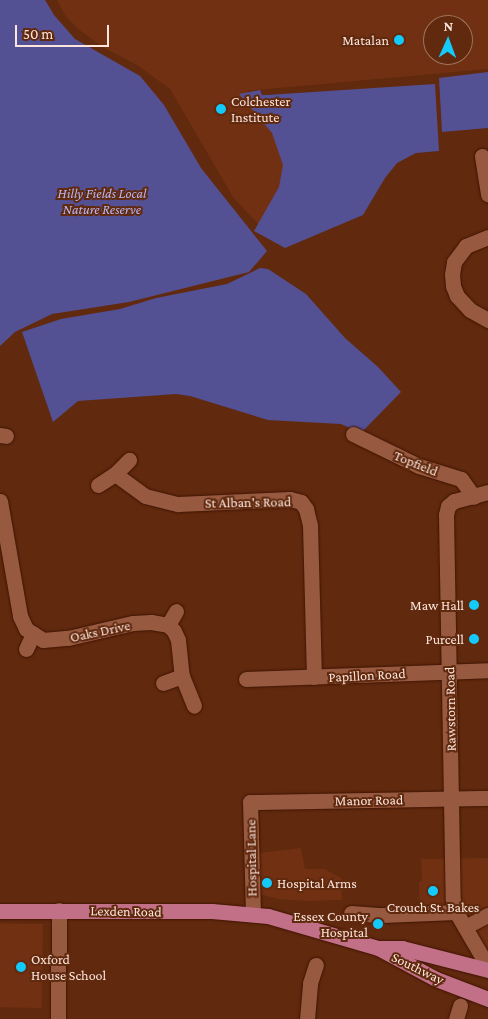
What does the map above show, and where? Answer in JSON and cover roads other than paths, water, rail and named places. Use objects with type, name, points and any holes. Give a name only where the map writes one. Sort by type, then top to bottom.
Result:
[{"type":"main road","name":"Lexden Road","points":[[0,911],[212,911],[253,914],[268,916],[378,948]]},
{"type":"main road","name":"Southway","points":[[378,948],[402,948],[488,969]]},
{"type":"main road","name":"Southway","points":[[378,948],[436,979],[488,999]]},
{"type":"main road","name":"Southway","points":[[438,958],[452,968],[488,981]]},
{"type":"street","points":[[482,156],[479,181],[488,196]]},
{"type":"street","points":[[488,237],[466,246],[454,262],[452,274],[453,286],[457,296],[470,310],[488,320]]},
{"type":"street","name":"Topfield","points":[[353,434],[419,466],[461,480],[481,495]]},
{"type":"street","points":[[98,485],[115,474],[129,460]]},
{"type":"street","name":"St Alban's Road","points":[[115,474],[145,496],[178,504],[290,500],[301,502],[306,509],[310,525],[314,678]]},
{"type":"street","name":"Rawstorn Road","points":[[456,912],[453,900],[448,671],[448,506],[454,501],[481,495]]},
{"type":"street","points":[[0,501],[20,616],[26,629],[33,634],[26,648]]},
{"type":"street","points":[[176,611],[168,625],[174,631],[178,640],[182,676],[194,706]]},
{"type":"street","name":"Oaks Drive","points":[[33,634],[43,640],[133,623],[151,622],[168,625]]},
{"type":"street","name":"Papillon Road","points":[[246,679],[314,678],[488,670]]},
{"type":"street","points":[[163,683],[182,676]]},
{"type":"street","name":"Manor Road","points":[[250,802],[488,798]]},
{"type":"street","name":"Hospital Lane","points":[[250,802],[253,914]]},
{"type":"street","points":[[58,1019],[59,910]]},
{"type":"street","points":[[352,912],[408,919],[456,912],[488,969]]},
{"type":"street","points":[[465,927],[488,914]]},
{"type":"street","points":[[307,1019],[310,983],[316,964]]},
{"type":"place","name":"Matalan","points":[[399,40]]},
{"type":"place","name":"Colchester Institute","points":[[221,109]]},
{"type":"place","name":"Maw Hall","points":[[474,605]]},
{"type":"place","name":"Purcell","points":[[474,639]]},
{"type":"place","name":"Hospital Arms","points":[[267,883]]},
{"type":"place","name":"Crouch St. Bakes","points":[[433,891]]},
{"type":"place","name":"Essex County Hospital","points":[[378,924]]},
{"type":"place","name":"Oxford House School","points":[[21,967]]},
{"type":"park label","name":"Hilly Fields Local Nature Reserve","points":[[102,202]]}]
